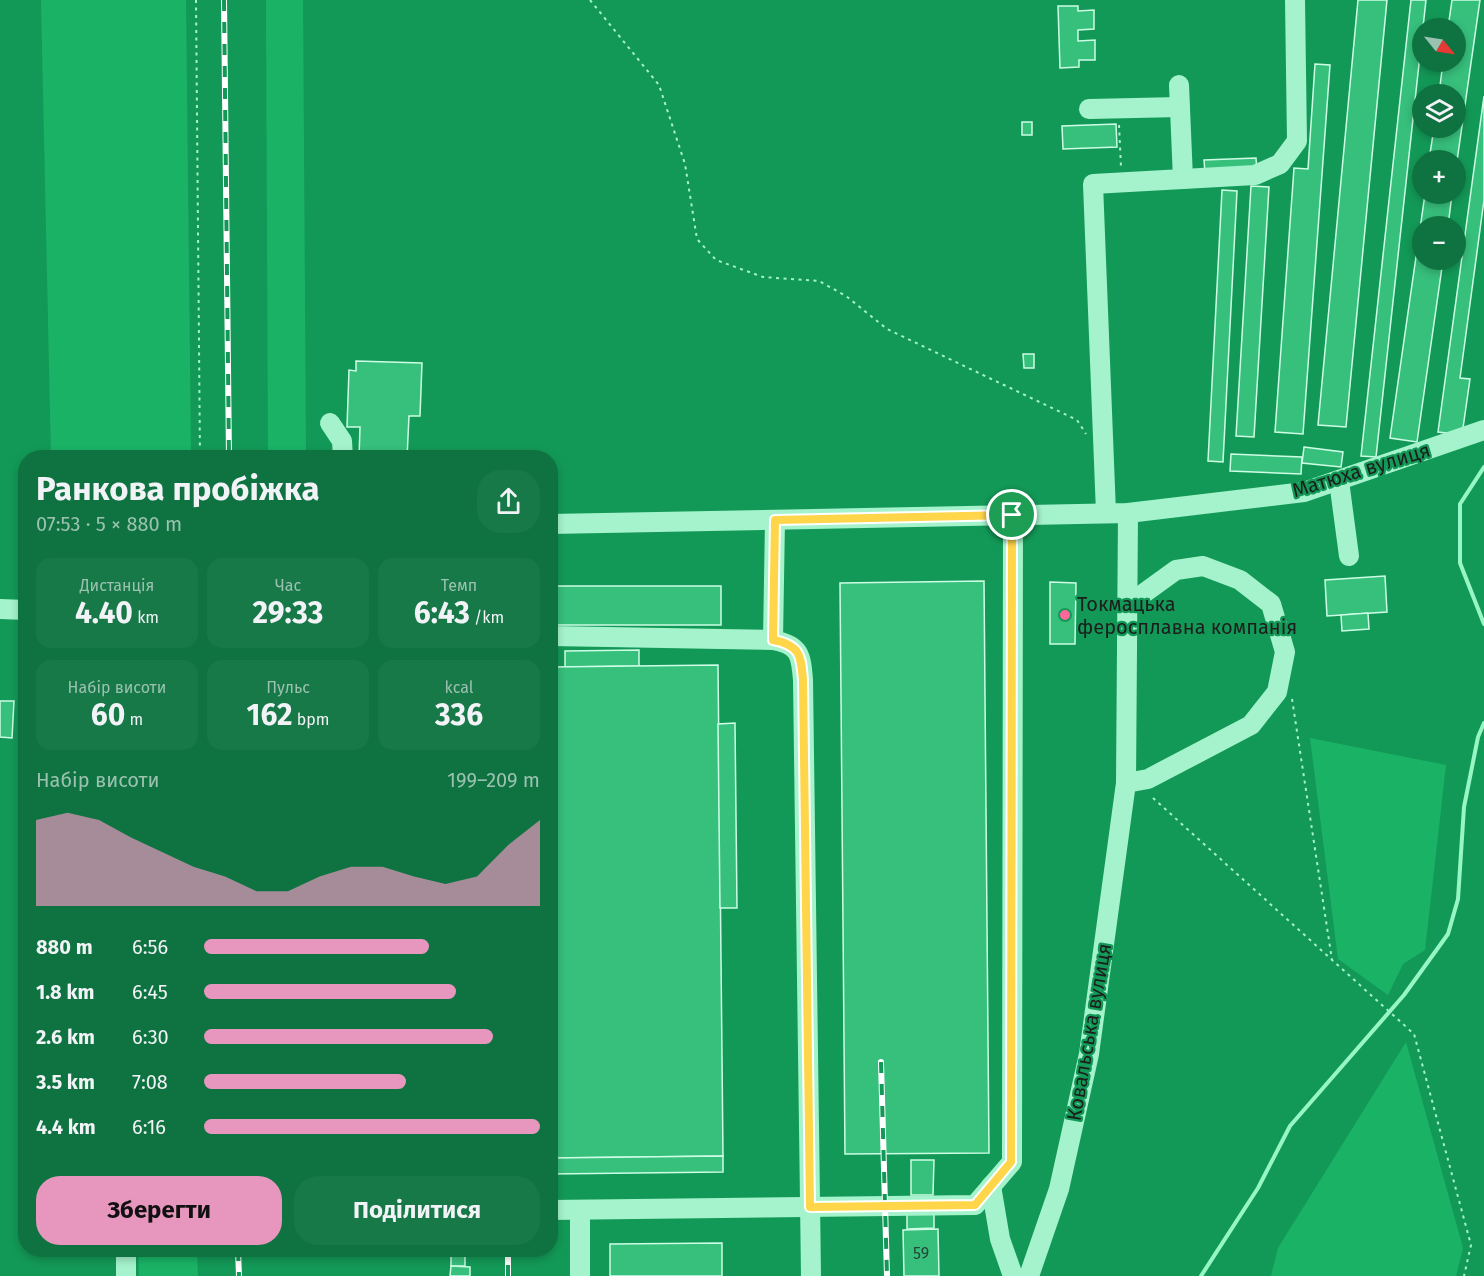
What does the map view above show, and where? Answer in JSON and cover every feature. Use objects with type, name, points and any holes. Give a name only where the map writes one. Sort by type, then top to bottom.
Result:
[{"type":"street","points":[[1106,513],[1093,184],[1256,175],[1280,164],[1298,141],[1295,0]]},
{"type":"street","points":[[1179,85],[1183,179]]},
{"type":"street","points":[[1089,109],[1180,107]]},
{"type":"street","points":[[330,423],[342,441],[343,450]]},
{"type":"street","name":"Матюха вулиця","points":[[558,524],[1128,513],[1304,492],[1484,430]]},
{"type":"street","points":[[1339,481],[1348,556]]},
{"type":"street","name":"Ковальська вулиця","points":[[1029,1276],[1059,1189],[1089,1054],[1126,783],[1128,513]]},
{"type":"street","points":[[558,1210],[975,1205],[1011,1162],[1012,515]]},
{"type":"street","points":[[773,640],[775,520]]},
{"type":"street","points":[[1126,783],[1148,779],[1251,726],[1277,692],[1285,652],[1271,604],[1240,580],[1203,566],[1176,570],[1129,604]]},
{"type":"street","points":[[0,609],[18,610]]},
{"type":"street","points":[[558,636],[773,640],[789,643],[801,657],[811,1276]]},
{"type":"street","points":[[991,1186],[1000,1239],[1013,1276]]},
{"type":"street","points":[[580,1210],[580,1276]]},
{"type":"street","points":[[126,1257],[126,1276]]},
{"type":"path","points":[[195,0],[200,450]]},
{"type":"path","points":[[590,0],[659,85],[686,164],[697,239],[716,260],[763,277],[819,281],[846,296],[887,329],[1077,420],[1088,437]]},
{"type":"path","points":[[1118,108],[1121,182]]},
{"type":"path","points":[[1292,698],[1332,962]]},
{"type":"path","points":[[1153,798],[1414,1034],[1471,1245],[1464,1276]]},
{"type":"green space","points":[[41,0],[186,0],[191,450],[51,450]]},
{"type":"green space","points":[[266,0],[303,0],[306,450],[268,450]]},
{"type":"green space","points":[[1310,738],[1446,765],[1425,950],[1403,964],[1388,995],[1338,959]]},
{"type":"green space","points":[[1406,1042],[1463,1248],[1456,1276],[1271,1276],[1278,1248]]},
{"type":"green space","points":[[138,1257],[197,1257],[198,1276],[139,1276]]},
{"type":"building","points":[[1358,0],[1387,0],[1346,427],[1318,425]]},
{"type":"building","points":[[1411,0],[1426,0],[1424,18],[1412,18],[1412,72],[1418,72],[1417,84],[1412,84],[1412,128],[1376,457],[1361,456]]},
{"type":"building","points":[[1452,0],[1480,0],[1466,98],[1466,84],[1440,84],[1442,72],[1466,72],[1466,18],[1449,18]]},
{"type":"building","points":[[1058,6],[1078,6],[1078,11],[1094,10],[1094,29],[1078,30],[1078,41],[1095,40],[1095,60],[1079,60],[1079,67],[1060,68]]},
{"type":"building","points":[[1315,64],[1330,65],[1303,434],[1275,432],[1294,168],[1308,169]]},
{"type":"building","points":[[1484,96],[1484,200],[1460,378],[1470,379],[1462,435],[1438,432],[1460,270],[1466,270],[1466,227]]},
{"type":"building","points":[[1022,122],[1032,122],[1032,135],[1022,135]]},
{"type":"building","points":[[1116,124],[1117,147],[1063,149],[1062,126]]},
{"type":"building","points":[[1432,138],[1460,138],[1459,150],[1431,150]]},
{"type":"building","points":[[1256,158],[1257,171],[1205,173],[1204,160]]},
{"type":"building","points":[[1251,186],[1269,187],[1254,437],[1236,436]]},
{"type":"building","points":[[1222,190],[1237,191],[1223,462],[1208,461]]},
{"type":"building","points":[[1424,204],[1451,204],[1449,216],[1422,216]]},
{"type":"building","points":[[1414,270],[1442,270],[1417,442],[1390,438]]},
{"type":"building","points":[[1023,354],[1034,354],[1034,368],[1024,368]]},
{"type":"building","points":[[356,361],[422,363],[420,416],[409,416],[407,450],[359,450],[360,427],[347,427],[349,370],[356,371]]},
{"type":"building","points":[[1304,447],[1343,452],[1341,467],[1302,463]]},
{"type":"building","points":[[1231,454],[1302,457],[1301,474],[1230,471]]},
{"type":"building","points":[[1385,576],[1387,612],[1327,616],[1325,580]]},
{"type":"building","points":[[984,581],[989,1153],[845,1154],[840,583]]},
{"type":"building","points":[[1050,582],[1076,583],[1075,644],[1050,644]]},
{"type":"building","points":[[558,586],[721,586],[721,625],[558,625]]},
{"type":"building","points":[[1368,613],[1369,629],[1342,631],[1341,615]]},
{"type":"building","points":[[639,650],[639,666],[565,667],[565,651]]},
{"type":"building","points":[[718,665],[723,1156],[558,1158],[558,667]]},
{"type":"building","points":[[0,701],[14,701],[12,738],[0,737]]},
{"type":"building","points":[[735,723],[737,908],[720,908],[718,724]]},
{"type":"building","points":[[723,1156],[723,1172],[558,1174],[558,1158]]},
{"type":"building","points":[[911,1160],[934,1160],[933,1195],[911,1195]]},
{"type":"building","points":[[934,1213],[934,1228],[907,1229],[907,1214]]},
{"type":"building","points":[[938,1229],[939,1276],[904,1276],[903,1230]]},
{"type":"building","points":[[722,1243],[722,1276],[610,1276],[610,1244]]},
{"type":"building","points":[[451,1257],[465,1257],[465,1266],[451,1266]]},
{"type":"building","points":[[451,1266],[470,1267],[470,1276],[450,1276]]},
{"type":"waterway","points":[[1484,467],[1460,504],[1460,563],[1484,624]]},
{"type":"waterway","points":[[1201,1276],[1258,1188],[1290,1126],[1404,995],[1448,934],[1458,899],[1464,807],[1478,737],[1484,723]]},
{"type":"railway","points":[[224,0],[229,450]]},
{"type":"railway","points":[[881,1062],[887,1276]]},
{"type":"railway","points":[[238,1257],[239,1276]]},
{"type":"railway","points":[[508,1257],[508,1276]]},
{"type":"place","name":"Токмацька феросплавна компанія","points":[[1065,615]]},
{"type":"route","points":[[1012,515],[1011,1162],[975,1205],[810,1207],[803,680],[801,657],[789,643],[773,640],[775,520],[1012,515]]}]
